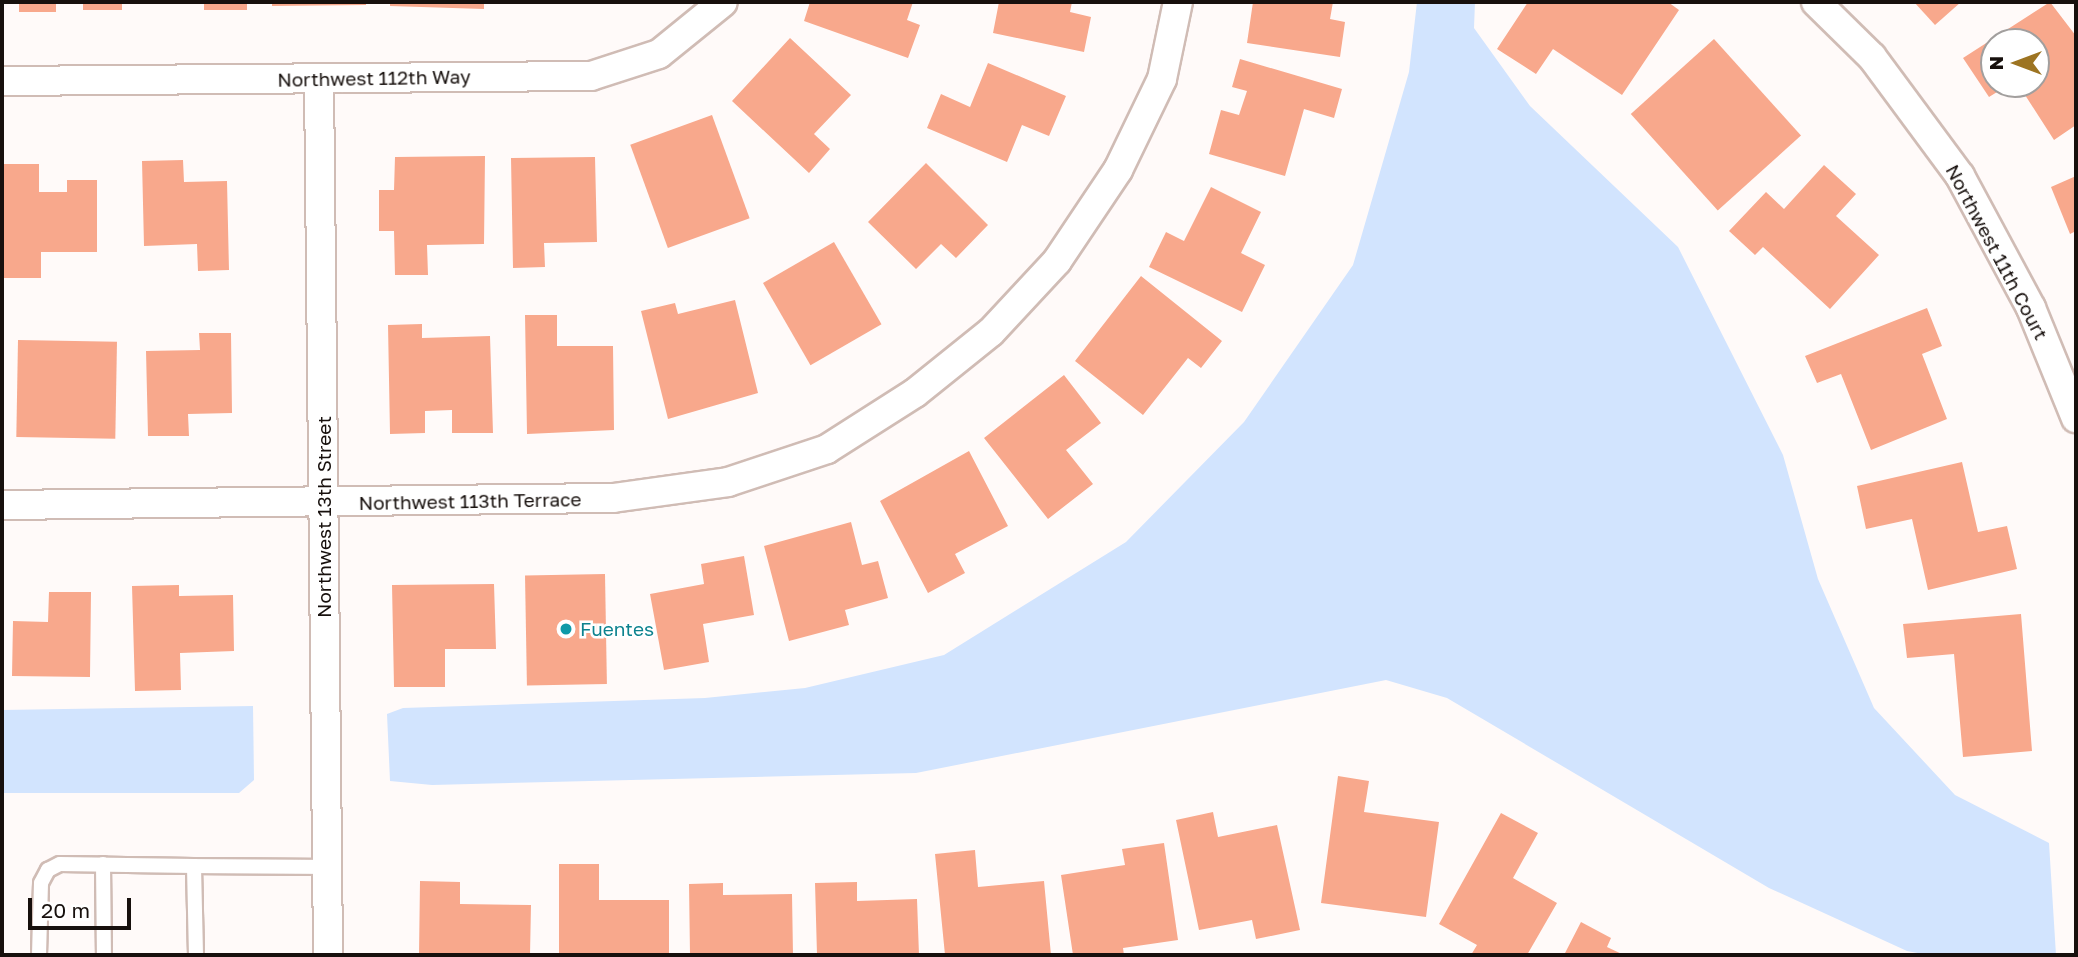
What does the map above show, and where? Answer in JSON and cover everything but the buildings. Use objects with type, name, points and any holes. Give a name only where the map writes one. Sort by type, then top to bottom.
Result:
[{"type":"street","name":"Northwest 112th Way","points":[[2,81],[591,76],[659,54],[723,2]]},
{"type":"street","name":"Northwest 113th Terrace","points":[[2,505],[325,504],[612,498],[728,482],[827,449],[915,393],[991,332],[1065,250],[1118,170],[1162,79],[1178,2]]},
{"type":"street","name":"Northwest 11th Court","points":[[1816,2],[1872,57],[1960,176],[2031,308],[2076,418]]},
{"type":"street","name":"Northwest 13th Street","points":[[319,79],[328,955]]},
{"type":"lane","points":[[39,955],[41,883],[48,870],[60,864],[326,867]]},
{"type":"lane","points":[[103,864],[104,955]]},
{"type":"lane","points":[[194,866],[196,955]]},
{"type":"water","points":[[1417,2],[1475,2],[1474,28],[1530,106],[1678,247],[1783,455],[1818,579],[1874,708],[1955,795],[2049,843],[2056,955],[1928,955],[1907,951],[1769,888],[1447,698],[1386,680],[916,773],[432,785],[390,781],[387,714],[403,708],[705,698],[805,688],[944,655],[1126,542],[1244,422],[1353,265],[1409,72]]},
{"type":"water","points":[[253,706],[254,780],[239,793],[2,793],[2,710]]},
{"type":"place","name":"Fuentes","points":[[566,629]]}]
